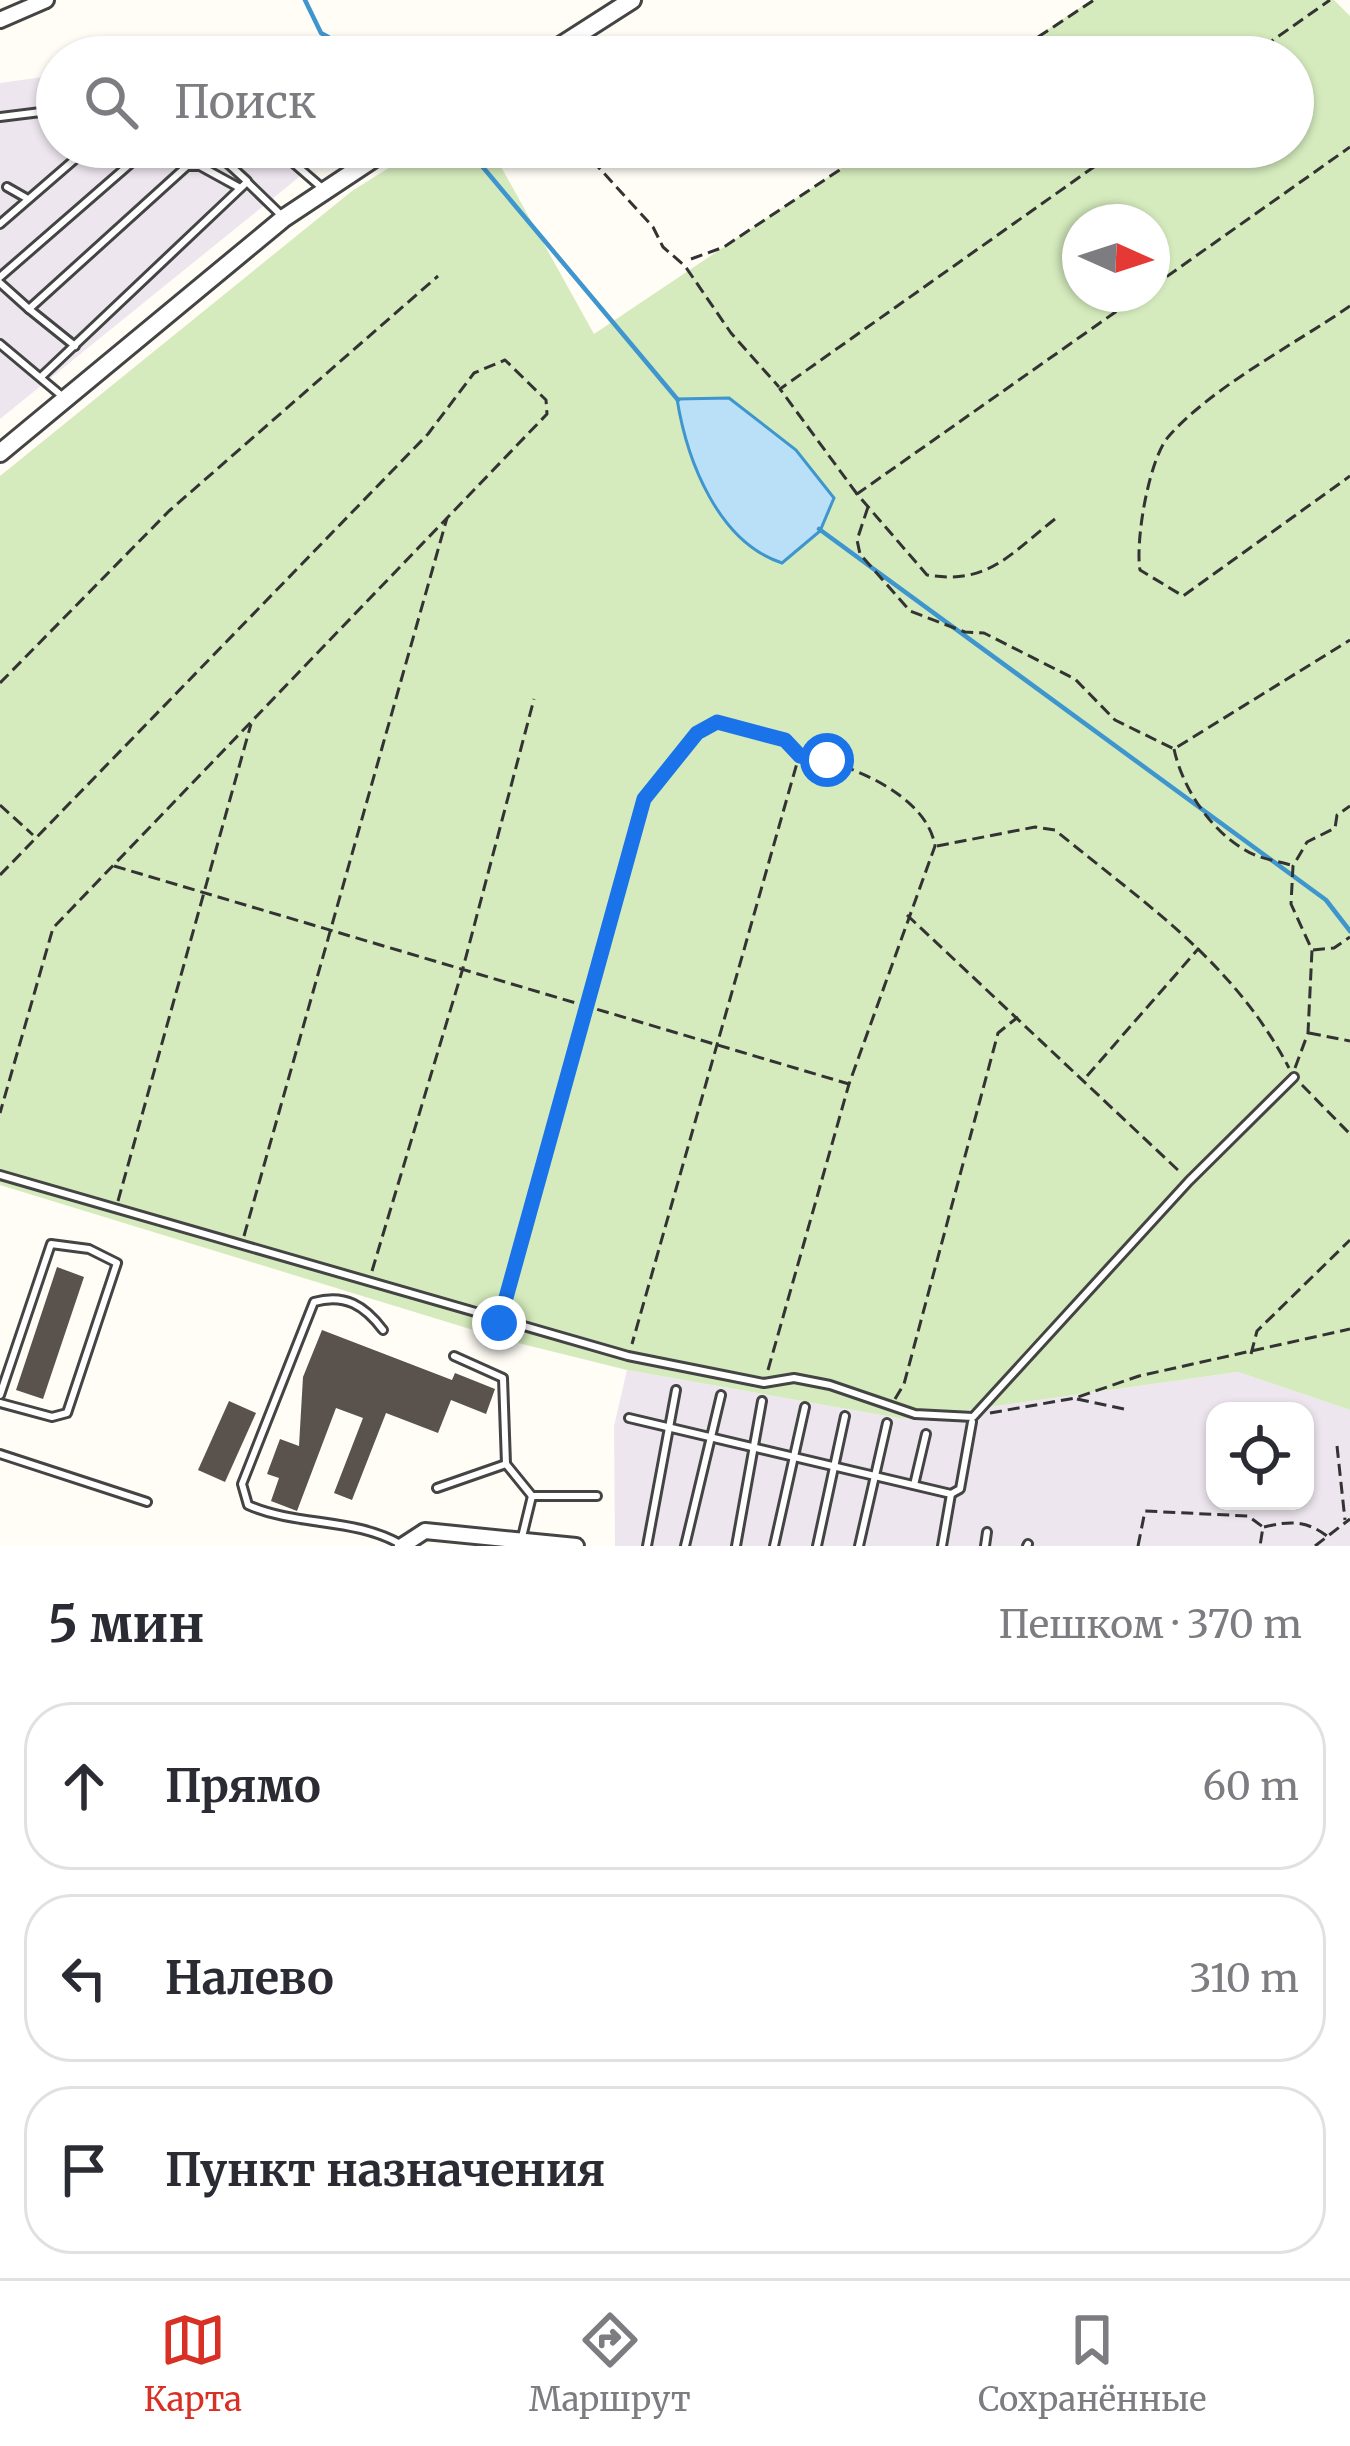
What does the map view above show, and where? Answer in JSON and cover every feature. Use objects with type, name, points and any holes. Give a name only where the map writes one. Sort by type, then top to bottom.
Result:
[{"type":"street","points":[[0,20],[46,0]]},
{"type":"street","points":[[576,36],[632,0]]},
{"type":"street","points":[[0,453],[284,218],[357,168]]},
{"type":"street","points":[[402,1545],[425,1531],[576,1546]]},
{"type":"lane","points":[[0,118],[36,113]]},
{"type":"lane","points":[[0,224],[64,168]]},
{"type":"lane","points":[[75,346],[0,280],[126,168]]},
{"type":"lane","points":[[29,309],[185,168]]},
{"type":"lane","points":[[205,168],[244,185]]},
{"type":"lane","points":[[229,168],[284,218]]},
{"type":"lane","points":[[299,168],[323,189]]},
{"type":"lane","points":[[40,377],[244,185]]},
{"type":"lane","points":[[7,187],[28,199]]},
{"type":"lane","points":[[0,359],[4,348],[65,399]]},
{"type":"lane","points":[[629,1418],[951,1494],[960,1489],[973,1419],[1189,1181],[1294,1077]]},
{"type":"lane","points":[[0,1175],[499,1323],[628,1356],[764,1384],[794,1378],[892,1402],[915,1414],[973,1419]]},
{"type":"lane","points":[[51,1244],[89,1249],[117,1263],[67,1413],[52,1417],[0,1399],[51,1244]]},
{"type":"lane","points":[[383,1330],[367,1308],[333,1297],[314,1301],[242,1484],[248,1505],[267,1514],[376,1529],[402,1545]]},
{"type":"lane","points":[[454,1356],[503,1378],[506,1464],[532,1496]]},
{"type":"lane","points":[[647,1546],[676,1390]]},
{"type":"lane","points":[[685,1546],[721,1396]]},
{"type":"lane","points":[[736,1546],[762,1401]]},
{"type":"lane","points":[[774,1546],[805,1407]]},
{"type":"lane","points":[[817,1546],[845,1416]]},
{"type":"lane","points":[[859,1546],[887,1423]]},
{"type":"lane","points":[[914,1485],[926,1434]]},
{"type":"lane","points":[[0,1454],[147,1502]]},
{"type":"lane","points":[[437,1488],[506,1464]]},
{"type":"lane","points":[[942,1546],[951,1494]]},
{"type":"lane","points":[[532,1496],[597,1496]]},
{"type":"lane","points":[[521,1540],[532,1496]]},
{"type":"lane","points":[[985,1546],[987,1532]]},
{"type":"path","points":[[1040,36],[1094,0]]},
{"type":"path","points":[[1279,36],[1330,0]]},
{"type":"path","points":[[1170,273],[1350,147]]},
{"type":"path","points":[[599,168],[653,226],[663,247],[685,266],[731,333],[780,389],[857,494],[927,575],[963,581],[998,564],[1055,520]]},
{"type":"path","points":[[691,259],[724,247],[842,168]]},
{"type":"path","points":[[780,389],[1092,168]]},
{"type":"path","points":[[0,683],[169,511],[438,276]]},
{"type":"path","points":[[1350,306],[1189,417],[1164,441],[1135,544],[1140,570],[1183,596],[1350,476]]},
{"type":"path","points":[[857,494],[1116,312]]},
{"type":"path","points":[[0,875],[428,434],[474,374],[505,360],[546,400],[547,414],[52,928],[0,1113]]},
{"type":"path","points":[[868,506],[857,540],[860,554],[910,611],[965,632],[984,633],[1075,679],[1115,721],[1174,749]]},
{"type":"path","points":[[242,1244],[448,518]]},
{"type":"path","points":[[1174,749],[1350,640]]},
{"type":"path","points":[[368,1284],[463,968],[534,700]]},
{"type":"path","points":[[116,1208],[251,721]]},
{"type":"path","points":[[499,1323],[644,799],[697,733],[717,722],[733,725],[785,740],[800,756],[827,760],[898,795],[932,825],[935,846],[906,914],[849,1084],[764,1384]]},
{"type":"path","points":[[1174,749],[1179,774],[1205,813],[1244,850],[1293,866]]},
{"type":"path","points":[[628,1356],[800,756]]},
{"type":"path","points":[[0,806],[34,837]]},
{"type":"path","points":[[1294,1077],[1308,1033],[1312,950],[1291,904],[1293,866],[1306,842],[1335,828],[1337,815],[1350,806]]},
{"type":"path","points":[[935,846],[1035,827],[1055,830],[1200,946],[1261,1013],[1294,1077],[1350,1135]]},
{"type":"path","points":[[112,866],[590,1003],[849,1084]]},
{"type":"path","points":[[906,914],[1189,1181]]},
{"type":"path","points":[[1312,950],[1334,948],[1350,938]]},
{"type":"path","points":[[1085,1078],[1200,946]]},
{"type":"path","points":[[892,1402],[904,1384],[998,1033],[1018,1017]]},
{"type":"path","points":[[1308,1033],[1350,1041]]},
{"type":"path","points":[[1251,1354],[1257,1331],[1350,1240]]},
{"type":"path","points":[[973,1419],[1350,1329]]},
{"type":"path","points":[[1075,1398],[1129,1410]]},
{"type":"path","points":[[1315,1546],[1347,1520],[1337,1446]]},
{"type":"path","points":[[1138,1546],[1145,1511],[1248,1516],[1262,1527],[1288,1522],[1313,1526],[1327,1536]]},
{"type":"path","points":[[1260,1546],[1262,1527]]},
{"type":"shaded area","points":[[36,78],[36,168],[310,168],[0,419],[0,83]]},
{"type":"shaded area","points":[[627,1370],[904,1419],[1238,1372],[1350,1410],[1350,1546],[615,1546],[614,1426]]},
{"type":"green space","points":[[1091,0],[1334,0],[1350,16],[1350,1410],[1238,1372],[904,1419],[627,1370],[506,1340],[0,1185],[0,476],[352,191],[389,168],[502,168],[594,334],[842,168],[1314,168],[1314,36],[1038,36]]},
{"type":"water","points":[[729,398],[796,450],[834,498],[820,531],[782,563],[740,537],[723,518],[689,448],[677,399]]},
{"type":"building","points":[[57,1267],[84,1277],[43,1399],[16,1390]]},
{"type":"building","points":[[322,1330],[452,1380],[455,1373],[495,1389],[486,1414],[451,1400],[438,1433],[386,1413],[352,1500],[334,1493],[363,1418],[336,1408],[297,1511],[271,1501],[279,1478],[267,1474],[280,1439],[299,1446],[303,1377]]},
{"type":"building","points":[[229,1401],[256,1413],[225,1482],[198,1470]]},
{"type":"waterway","points":[[305,0],[326,36]]},
{"type":"waterway","points":[[484,168],[678,400]]},
{"type":"waterway","points":[[819,529],[1326,900],[1350,931]]},
{"type":"route","points":[[499,1323],[644,799],[697,733],[717,722],[785,740],[800,756],[827,760]]}]
